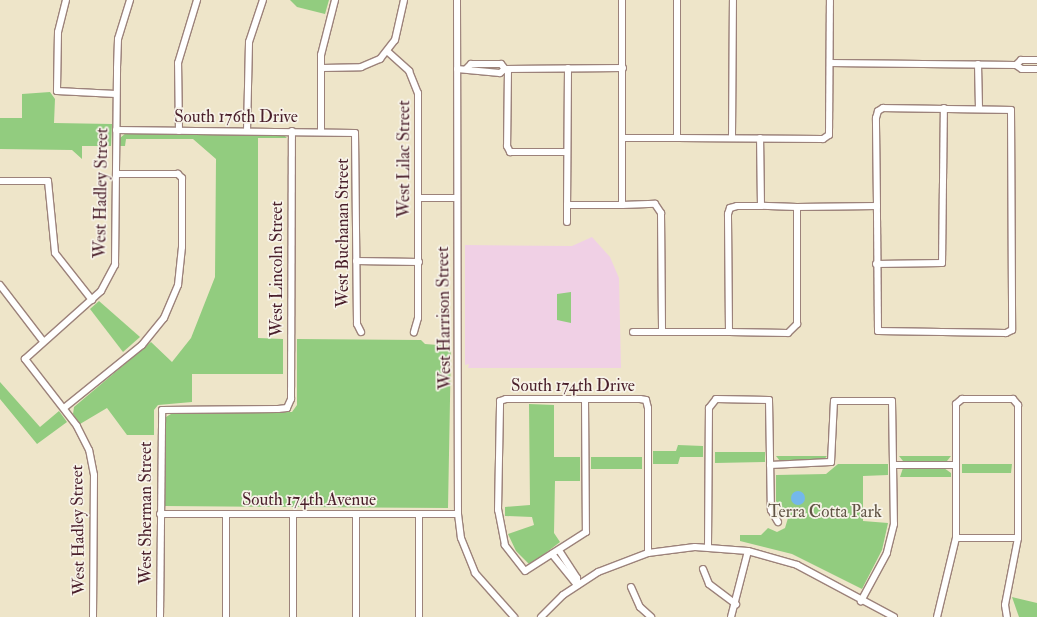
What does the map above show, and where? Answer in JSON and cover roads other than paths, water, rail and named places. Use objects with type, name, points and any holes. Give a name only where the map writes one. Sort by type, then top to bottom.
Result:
[{"type":"street","points":[[66,0],[58,32],[56,91],[116,94]]},
{"type":"street","name":"West Hadley Street","points":[[94,617],[94,475],[84,438],[64,408],[25,359],[43,341],[92,300],[108,282],[115,265],[116,94],[118,39],[130,0]]},
{"type":"street","points":[[179,130],[178,63],[197,0]]},
{"type":"street","points":[[247,131],[249,42],[263,0]]},
{"type":"street","points":[[321,131],[322,68],[335,0]]},
{"type":"street","points":[[322,68],[360,67],[375,62],[387,51],[398,31],[404,0]]},
{"type":"street","name":"West Harrison Street","points":[[457,0],[458,514],[461,538],[475,573],[514,617]]},
{"type":"street","points":[[622,0],[622,205]]},
{"type":"street","points":[[677,0],[677,138]]},
{"type":"street","points":[[732,137],[733,0]]},
{"type":"street","points":[[622,138],[732,137],[823,139],[829,135],[830,0]]},
{"type":"street","name":"West Lilac Street","points":[[387,51],[409,71],[418,93],[419,262],[418,318],[414,332]]},
{"type":"street","points":[[1016,65],[1021,60],[1037,60]]},
{"type":"street","points":[[830,63],[1016,65],[1022,69],[1037,69]]},
{"type":"street","points":[[466,69],[471,64],[501,64],[507,69]]},
{"type":"street","points":[[978,64],[979,108]]},
{"type":"street","points":[[567,222],[568,68]]},
{"type":"street","points":[[457,69],[466,69],[470,72],[500,73],[507,69],[622,68]]},
{"type":"street","points":[[507,69],[507,146],[510,152],[567,152]]},
{"type":"street","points":[[876,264],[942,263],[944,108]]},
{"type":"street","points":[[944,108],[1005,108],[1011,110],[1014,118],[1012,330],[998,333],[878,331],[876,264],[878,110],[944,108]]},
{"type":"street","name":"South 176th Drive","points":[[116,130],[292,130],[355,133]]},
{"type":"street","name":"West Lincoln Street","points":[[162,410],[287,408],[291,398],[292,130]]},
{"type":"street","name":"West Buchanan Street","points":[[355,133],[357,324],[360,332]]},
{"type":"street","points":[[760,138],[761,206]]},
{"type":"street","points":[[64,408],[142,345],[171,304],[181,270],[182,178],[178,174],[116,174]]},
{"type":"street","points":[[0,180],[48,181],[54,252],[92,300]]},
{"type":"street","points":[[418,198],[457,198]]},
{"type":"street","points":[[567,205],[660,207],[662,332]]},
{"type":"street","points":[[729,332],[728,214],[730,208],[737,206],[877,206]]},
{"type":"street","points":[[633,332],[794,331],[797,207]]},
{"type":"street","points":[[356,262],[419,262]]},
{"type":"street","points":[[1,287],[43,341]]},
{"type":"street","points":[[577,585],[552,554],[586,532],[585,399]]},
{"type":"street","name":"South 174th Drive","points":[[552,554],[526,571],[512,558],[499,522],[500,401],[585,399],[646,400],[648,553]]},
{"type":"street","points":[[708,547],[711,401],[769,400],[771,510],[778,522]]},
{"type":"street","points":[[937,617],[956,538],[958,400],[1017,400],[1018,538],[1005,605],[1007,617]]},
{"type":"street","points":[[770,465],[831,462],[834,401],[892,401],[894,465],[891,540],[861,601]]},
{"type":"street","name":"West Sherman Street","points":[[160,617],[162,410]]},
{"type":"street","points":[[894,465],[956,465]]},
{"type":"street","name":"South 174th Avenue","points":[[160,514],[458,514]]},
{"type":"street","points":[[226,514],[226,617]]},
{"type":"street","points":[[293,514],[293,617]]},
{"type":"street","points":[[356,514],[356,617]]},
{"type":"street","points":[[419,514],[419,617]]},
{"type":"street","points":[[956,538],[1018,538]]},
{"type":"street","points":[[541,617],[577,585],[598,572],[648,553],[708,547],[748,551],[797,565],[861,601],[894,617]]},
{"type":"street","points":[[559,550],[577,578],[577,585]]},
{"type":"street","points":[[731,617],[736,604],[748,551]]},
{"type":"street","points":[[703,570],[710,584],[736,604]]},
{"type":"street","points":[[631,587],[640,607],[651,617]]},
{"type":"water","points":[[795,491],[801,491],[805,495],[805,501],[801,505],[795,505],[791,501],[791,495]]},
{"type":"park label","name":"Terra Cotta Park","points":[[825,512]]}]
